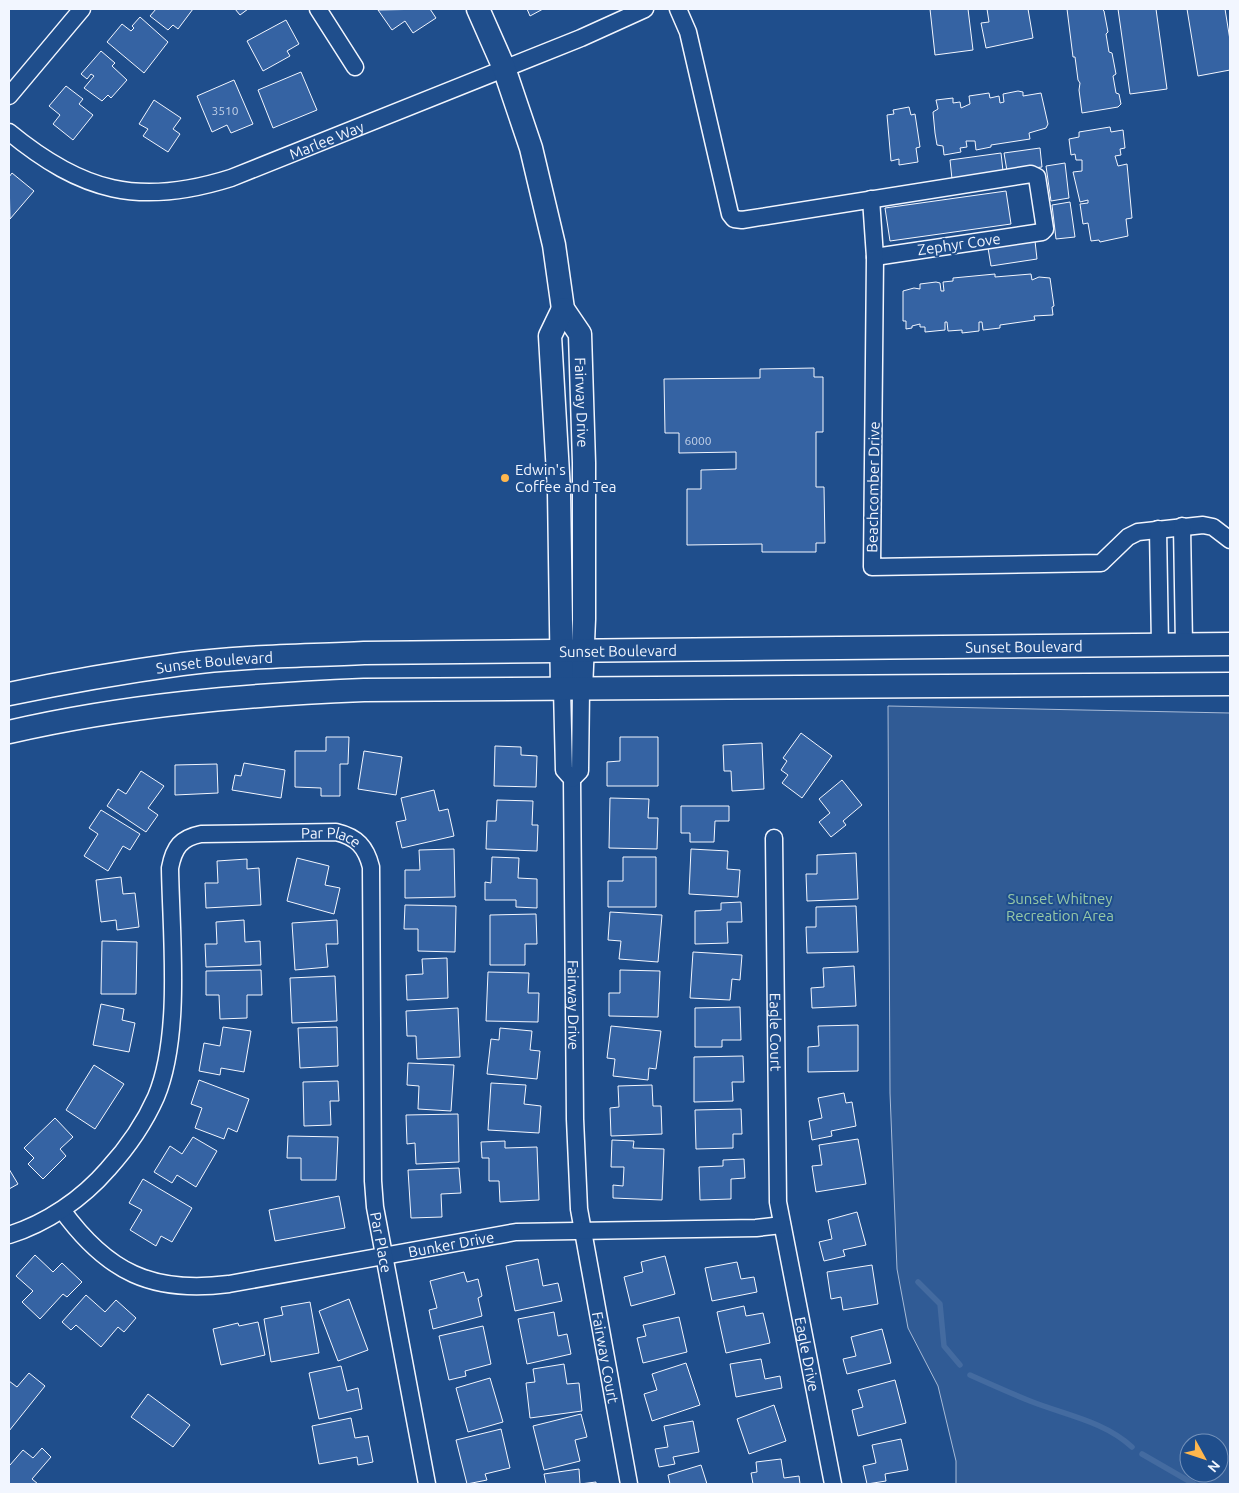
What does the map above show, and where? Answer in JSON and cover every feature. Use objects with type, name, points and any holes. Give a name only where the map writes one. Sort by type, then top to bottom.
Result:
[{"type":"main road","name":"Fairway Drive","points":[[478,9],[504,68],[544,198],[554,244],[563,309],[580,334],[584,462],[572,652]]},
{"type":"main road","name":"Fairway Drive","points":[[563,309],[550,336],[559,506],[572,652]]},
{"type":"main road","name":"Sunset Boulevard","points":[[9,694],[95,677],[183,664],[267,657],[364,653],[1230,644]]},
{"type":"main road","points":[[572,652],[572,689]]},
{"type":"main road","points":[[9,732],[179,702],[270,694],[364,690],[1230,684]]},
{"type":"street","points":[[9,96],[82,9]]},
{"type":"street","points":[[318,9],[354,67]]},
{"type":"street","name":"Marlee Way","points":[[9,132],[60,170],[92,183],[147,193],[182,191],[231,178],[599,31],[645,9]]},
{"type":"street","points":[[678,9],[688,32],[730,214],[734,219],[742,220],[871,199]]},
{"type":"street","name":"Zephyr Cove","points":[[871,199],[1031,174],[1037,177],[1045,228],[1042,232],[875,256]]},
{"type":"street","name":"Beachcomber Drive","points":[[871,199],[875,256],[872,566],[1101,563],[1128,537],[1138,532],[1182,526],[1213,527],[1230,540]]},
{"type":"street","points":[[1182,526],[1184,644]]},
{"type":"street","points":[[1158,529],[1160,645]]},
{"type":"street","name":"Fairway Drive","points":[[572,689],[580,771],[572,779],[576,1164],[582,1230]]},
{"type":"street","name":"Par Place","points":[[9,1235],[62,1210],[82,1195],[118,1158],[132,1140],[156,1096],[170,1038],[172,1003],[170,868],[172,855],[178,844],[189,837],[202,834],[336,832],[349,835],[360,842],[368,854],[371,867],[373,1180],[383,1255],[427,1484]]},
{"type":"street","name":"Eagle Court","points":[[774,838],[776,1182],[782,1225]]},
{"type":"street","name":"Bunker Drive","points":[[62,1210],[89,1244],[125,1270],[148,1280],[170,1286],[205,1288],[516,1232],[756,1228],[782,1225]]},
{"type":"street","name":"Eagle Drive","points":[[782,1225],[833,1484]]},
{"type":"street","name":"Fairway Court","points":[[582,1230],[629,1484]]},
{"type":"green space","name":"Sunset Whitney Recreation Area","points":[[888,706],[1230,713],[1230,1484],[956,1484],[956,1461],[938,1386],[908,1328],[897,1269],[890,1093]]},
{"type":"building","points":[[156,9],[193,9],[178,29],[173,25],[168,30],[150,16]]},
{"type":"building","points":[[235,9],[248,9],[240,15]]},
{"type":"building","points":[[430,9],[436,18],[413,33],[405,21],[392,30],[378,10]]},
{"type":"building","points":[[527,9],[543,9],[530,16]]},
{"type":"building","points":[[930,9],[968,9],[973,50],[935,55]]},
{"type":"building","points":[[987,9],[1028,9],[1033,38],[986,48],[981,23],[989,22]]},
{"type":"building","points":[[1067,9],[1102,9],[1104,11],[1109,52],[1112,53],[1116,74],[1113,76],[1116,93],[1119,94],[1121,104],[1118,107],[1082,113],[1080,83],[1075,57],[1073,57]]},
{"type":"building","points":[[1118,9],[1156,9],[1167,89],[1130,94]]},
{"type":"building","points":[[1187,9],[1225,9],[1230,40],[1230,70],[1198,76]]},
{"type":"building","points":[[140,17],[168,42],[144,73],[107,42],[122,24],[131,31],[134,28],[132,26]]},
{"type":"building","points":[[286,20],[299,44],[287,51],[290,56],[263,71],[247,41]]},
{"type":"building","points":[[101,51],[115,63],[112,66],[127,80],[111,98],[108,95],[102,101],[84,88],[94,76],[91,74],[87,79],[81,74]]},
{"type":"building","points":[[301,72],[317,110],[273,128],[258,90]]},
{"type":"building","points":[[234,80],[253,124],[231,133],[227,125],[212,132],[197,96]]},
{"type":"building","points":[[66,86],[83,99],[79,104],[93,115],[73,140],[53,124],[60,115],[49,106]]},
{"type":"building","points":[[1023,92],[1023,96],[1041,93],[1048,124],[1046,128],[1029,133],[1030,139],[991,145],[991,147],[976,150],[975,141],[966,141],[967,147],[960,148],[961,152],[944,155],[943,146],[937,145],[935,133],[933,112],[938,109],[936,100],[953,98],[953,103],[960,102],[961,108],[970,104],[969,96],[989,93],[990,98],[999,96],[1000,103],[1004,102],[1003,94]]},
{"type":"building","points":[[154,100],[181,118],[173,129],[180,134],[168,152],[143,136],[148,129],[139,124]]},
{"type":"building","points":[[909,107],[911,115],[915,114],[920,147],[916,148],[918,162],[899,165],[899,159],[891,161],[887,115],[894,114],[893,110]]},
{"type":"building","points":[[1110,127],[1111,132],[1123,130],[1125,148],[1120,149],[1121,155],[1115,156],[1118,166],[1127,164],[1132,218],[1126,219],[1128,236],[1100,242],[1099,240],[1091,241],[1088,223],[1083,224],[1080,204],[1088,203],[1088,200],[1080,202],[1073,172],[1082,171],[1082,160],[1076,160],[1075,154],[1071,155],[1069,139],[1079,137],[1079,132]]},
{"type":"building","points":[[1040,148],[1042,167],[1007,171],[1004,153]]},
{"type":"building","points":[[1001,153],[1003,171],[952,179],[950,160]]},
{"type":"building","points":[[1065,163],[1069,198],[1051,201],[1046,166]]},
{"type":"building","points":[[12,173],[34,191],[10,219],[9,177]]},
{"type":"building","points":[[1006,191],[1011,224],[890,241],[885,208]]},
{"type":"building","points":[[1070,202],[1075,237],[1056,239],[1052,205]]},
{"type":"building","points":[[1035,241],[1037,259],[991,266],[988,248]]},
{"type":"building","points":[[995,274],[995,277],[1031,274],[1032,280],[1039,277],[1050,278],[1054,306],[1052,307],[1053,315],[1034,316],[1035,320],[1000,325],[1000,328],[983,330],[982,322],[979,322],[979,331],[962,333],[962,330],[948,331],[947,322],[945,322],[945,330],[925,332],[925,327],[920,327],[920,324],[906,329],[906,321],[903,321],[903,291],[914,288],[920,289],[920,284],[936,282],[940,283],[941,291],[944,291],[943,282],[953,281],[953,278]]},
{"type":"building","points":[[814,368],[814,377],[823,377],[823,432],[816,432],[816,487],[824,487],[825,543],[816,543],[816,552],[762,552],[762,544],[687,545],[687,489],[701,489],[701,470],[736,469],[736,452],[679,453],[679,433],[665,433],[664,379],[760,378],[760,369]]},
{"type":"building","points":[[801,733],[832,756],[802,798],[782,783],[788,775],[781,770],[787,761],[783,758]]},
{"type":"building","points":[[326,737],[349,737],[348,764],[340,764],[340,796],[321,796],[321,788],[295,787],[295,751],[326,751]]},
{"type":"building","points":[[620,737],[658,737],[658,786],[607,786],[607,762],[620,761]]},
{"type":"building","points":[[762,743],[764,789],[732,791],[731,771],[724,771],[723,745]]},
{"type":"building","points":[[495,746],[521,747],[521,755],[537,756],[536,787],[494,786]]},
{"type":"building","points":[[364,751],[402,757],[396,795],[358,789]]},
{"type":"building","points":[[244,763],[285,770],[281,798],[232,790],[235,775],[241,776]]},
{"type":"building","points":[[217,764],[218,793],[175,795],[175,765]]},
{"type":"building","points":[[141,771],[164,786],[148,808],[158,815],[146,832],[107,806],[118,789],[126,794]]},
{"type":"building","points":[[842,780],[862,805],[843,821],[846,825],[831,837],[819,822],[830,813],[819,799]]},
{"type":"building","points":[[434,790],[439,811],[448,809],[454,836],[402,848],[396,822],[406,820],[401,798]]},
{"type":"building","points":[[610,798],[649,799],[648,818],[658,818],[657,849],[609,848]]},
{"type":"building","points":[[497,800],[533,801],[532,825],[538,825],[537,851],[486,849],[487,821],[496,821]]},
{"type":"building","points":[[681,806],[729,806],[729,821],[715,821],[714,842],[690,842],[690,833],[681,833]]},
{"type":"building","points":[[101,810],[140,834],[130,850],[123,846],[108,871],[84,856],[98,834],[89,828]]},
{"type":"building","points":[[454,849],[455,897],[405,898],[405,870],[420,870],[419,850]]},
{"type":"building","points":[[691,849],[728,851],[727,869],[740,870],[738,897],[689,894]]},
{"type":"building","points":[[856,853],[858,899],[807,901],[806,874],[817,874],[817,855]]},
{"type":"building","points":[[492,857],[519,858],[518,878],[537,879],[537,908],[516,907],[516,900],[485,900],[485,882],[491,883]]},
{"type":"building","points":[[623,857],[656,857],[656,907],[608,907],[608,881],[623,881]]},
{"type":"building","points":[[297,858],[329,866],[325,885],[340,888],[334,914],[287,901]]},
{"type":"building","points":[[247,859],[247,869],[259,868],[261,905],[206,908],[205,883],[218,883],[217,861]]},
{"type":"building","points":[[121,877],[123,894],[135,893],[139,927],[117,930],[116,920],[101,922],[96,880]]},
{"type":"building","points":[[741,902],[742,922],[727,922],[728,943],[695,944],[695,911],[721,910],[721,903]]},
{"type":"building","points":[[405,905],[456,906],[455,952],[418,951],[418,929],[404,929]]},
{"type":"building","points":[[856,906],[858,952],[807,953],[806,927],[816,927],[816,907]]},
{"type":"building","points":[[610,912],[662,915],[658,962],[619,959],[621,941],[608,940]]},
{"type":"building","points":[[536,914],[537,944],[525,944],[525,965],[490,965],[490,915]]},
{"type":"building","points":[[244,920],[245,942],[260,941],[261,965],[206,967],[205,944],[217,944],[216,922]]},
{"type":"building","points":[[337,920],[338,944],[326,944],[328,967],[295,970],[292,923]]},
{"type":"building","points":[[102,941],[137,942],[136,994],[101,994]]},
{"type":"building","points":[[693,952],[742,955],[740,980],[732,979],[730,1000],[690,998]]},
{"type":"building","points":[[447,958],[448,998],[407,1000],[406,975],[423,974],[422,959]]},
{"type":"building","points":[[854,966],[856,1006],[812,1008],[811,988],[824,987],[823,968]]},
{"type":"building","points":[[261,970],[262,995],[247,995],[247,1018],[220,1019],[219,995],[206,995],[206,971]]},
{"type":"building","points":[[620,970],[660,971],[658,1017],[609,1016],[609,993],[620,993]]},
{"type":"building","points":[[488,972],[529,973],[528,993],[539,993],[538,1022],[486,1021]]},
{"type":"building","points":[[335,976],[337,1021],[292,1023],[290,978]]},
{"type":"building","points":[[101,1004],[124,1009],[122,1020],[135,1023],[129,1052],[93,1045]]},
{"type":"building","points":[[740,1007],[741,1040],[722,1040],[722,1047],[695,1047],[695,1008]]},
{"type":"building","points":[[458,1008],[460,1057],[417,1059],[416,1036],[407,1036],[406,1011]]},
{"type":"building","points":[[858,1025],[858,1071],[808,1072],[808,1047],[819,1046],[818,1026]]},
{"type":"building","points":[[611,1026],[661,1031],[656,1069],[649,1068],[648,1080],[613,1076],[615,1059],[607,1058]]},
{"type":"building","points":[[223,1027],[251,1031],[244,1072],[221,1068],[220,1075],[199,1071],[204,1043],[220,1046]]},
{"type":"building","points":[[337,1027],[338,1066],[300,1068],[298,1028]]},
{"type":"building","points":[[500,1028],[532,1031],[530,1050],[540,1051],[537,1079],[487,1074],[491,1039],[499,1040]]},
{"type":"building","points":[[743,1056],[744,1082],[732,1082],[733,1101],[694,1102],[694,1057]]},
{"type":"building","points":[[408,1063],[454,1065],[451,1111],[418,1109],[419,1086],[407,1085]]},
{"type":"building","points":[[94,1065],[124,1084],[95,1129],[66,1110]]},
{"type":"building","points":[[199,1080],[249,1099],[237,1132],[228,1128],[224,1139],[195,1128],[202,1108],[191,1104]]},
{"type":"building","points":[[338,1081],[339,1101],[330,1101],[331,1125],[304,1126],[303,1082]]},
{"type":"building","points":[[491,1083],[526,1085],[524,1104],[541,1106],[539,1133],[488,1130]]},
{"type":"building","points":[[652,1085],[653,1106],[661,1106],[662,1134],[611,1136],[610,1108],[619,1107],[618,1086]]},
{"type":"building","points":[[844,1093],[846,1103],[852,1102],[856,1126],[831,1131],[832,1136],[812,1140],[809,1121],[822,1118],[818,1098]]},
{"type":"building","points":[[741,1109],[742,1134],[733,1134],[733,1148],[696,1149],[695,1110]]},
{"type":"building","points":[[458,1114],[459,1162],[416,1164],[415,1143],[407,1144],[406,1115]]},
{"type":"building","points":[[55,1118],[73,1137],[60,1149],[66,1156],[43,1179],[28,1164],[34,1158],[24,1148]]},
{"type":"building","points":[[288,1136],[338,1137],[336,1180],[301,1180],[301,1158],[287,1158]]},
{"type":"building","points":[[193,1137],[217,1151],[196,1187],[177,1175],[172,1183],[154,1172],[170,1146],[182,1154]]},
{"type":"building","points":[[858,1139],[866,1184],[816,1192],[812,1166],[822,1165],[819,1145]]},
{"type":"building","points":[[612,1140],[634,1141],[633,1148],[664,1149],[662,1200],[613,1198],[613,1185],[623,1186],[624,1167],[611,1167]]},
{"type":"building","points":[[505,1141],[505,1148],[537,1147],[539,1200],[500,1202],[499,1181],[489,1181],[489,1158],[482,1158],[481,1142]]},
{"type":"building","points":[[744,1159],[745,1178],[731,1179],[731,1199],[700,1200],[699,1167],[723,1166],[723,1160]]},
{"type":"building","points":[[459,1168],[461,1193],[441,1194],[442,1217],[411,1218],[408,1170]]},
{"type":"building","points":[[9,1169],[18,1184],[9,1189]]},
{"type":"building","points":[[143,1179],[192,1208],[172,1242],[161,1236],[156,1246],[130,1230],[142,1210],[129,1203]]},
{"type":"building","points":[[339,1196],[345,1228],[275,1241],[269,1210]]},
{"type":"building","points":[[857,1212],[866,1245],[843,1250],[845,1256],[824,1261],[819,1242],[832,1239],[828,1220]]},
{"type":"building","points":[[35,1255],[53,1272],[62,1263],[82,1282],[67,1297],[63,1294],[40,1319],[22,1302],[33,1291],[16,1276]]},
{"type":"building","points":[[665,1256],[675,1294],[631,1306],[624,1277],[643,1272],[641,1262]]},
{"type":"building","points":[[538,1259],[543,1286],[558,1283],[562,1301],[515,1311],[506,1266]]},
{"type":"building","points":[[737,1262],[741,1279],[754,1277],[757,1292],[712,1301],[705,1268]]},
{"type":"building","points":[[872,1265],[878,1304],[843,1310],[841,1297],[831,1299],[827,1272]]},
{"type":"building","points":[[464,1272],[467,1282],[478,1279],[482,1296],[478,1298],[482,1316],[433,1329],[429,1310],[437,1308],[430,1281]]},
{"type":"building","points":[[86,1295],[105,1312],[116,1300],[136,1318],[124,1332],[118,1327],[101,1347],[76,1325],[71,1330],[62,1322]]},
{"type":"building","points":[[349,1299],[368,1350],[338,1361],[319,1311]]},
{"type":"building","points":[[310,1302],[319,1353],[271,1362],[264,1319],[283,1315],[281,1307]]},
{"type":"building","points":[[744,1306],[746,1316],[763,1313],[770,1343],[726,1353],[717,1312]]},
{"type":"building","points":[[554,1312],[558,1336],[567,1334],[571,1354],[527,1364],[518,1319]]},
{"type":"building","points":[[679,1317],[687,1352],[643,1363],[637,1338],[646,1336],[643,1325]]},
{"type":"building","points":[[258,1322],[265,1355],[221,1365],[213,1329],[238,1323],[239,1326]]},
{"type":"building","points":[[483,1326],[491,1364],[465,1371],[466,1376],[449,1380],[439,1336]]},
{"type":"building","points":[[882,1329],[891,1363],[847,1374],[843,1359],[856,1356],[851,1337]]},
{"type":"building","points":[[761,1359],[765,1379],[780,1376],[782,1388],[736,1397],[730,1364]]},
{"type":"building","points":[[686,1363],[700,1405],[652,1421],[644,1394],[657,1390],[652,1374]]},
{"type":"building","points":[[564,1364],[567,1384],[579,1383],[582,1411],[530,1418],[526,1383],[535,1382],[533,1369]]},
{"type":"building","points":[[341,1366],[347,1391],[358,1388],[362,1409],[319,1419],[309,1373]]},
{"type":"building","points":[[29,1373],[45,1386],[9,1431],[9,1381],[17,1387]]},
{"type":"building","points":[[490,1378],[503,1422],[468,1432],[456,1388]]},
{"type":"building","points":[[895,1380],[906,1423],[858,1436],[852,1410],[863,1407],[858,1390]]},
{"type":"building","points":[[148,1394],[190,1425],[173,1447],[131,1417]]},
{"type":"building","points":[[774,1405],[786,1441],[749,1454],[737,1419]]},
{"type":"building","points":[[581,1414],[587,1437],[575,1440],[580,1461],[544,1470],[533,1426]]},
{"type":"building","points":[[351,1418],[355,1438],[368,1436],[373,1462],[358,1465],[357,1457],[319,1464],[312,1426]]},
{"type":"building","points":[[693,1421],[699,1452],[673,1457],[675,1464],[659,1467],[655,1449],[668,1447],[664,1426]]},
{"type":"building","points":[[501,1429],[510,1468],[485,1474],[487,1480],[467,1484],[456,1440]]},
{"type":"building","points":[[901,1439],[908,1470],[885,1474],[886,1481],[867,1484],[863,1466],[876,1463],[872,1445]]},
{"type":"building","points":[[42,1448],[51,1457],[32,1479],[38,1484],[9,1484],[9,1463],[10,1465],[23,1450],[33,1458]]},
{"type":"building","points":[[781,1459],[784,1478],[799,1476],[800,1484],[753,1484],[751,1473],[757,1472],[756,1462]]},
{"type":"building","points":[[701,1465],[707,1484],[670,1484],[668,1475]]},
{"type":"building","points":[[579,1469],[580,1484],[546,1484],[544,1474]]},
{"type":"building","points":[[596,1482],[596,1484],[580,1484]]},
{"type":"waterway","points":[[918,1282],[940,1304],[944,1346],[960,1365]]},
{"type":"waterway","points":[[970,1375],[1030,1401],[1097,1425],[1121,1438],[1132,1447]]},
{"type":"waterway","points":[[1142,1454],[1194,1484]]},
{"type":"place","name":"Edwin's Coffee and Tea","points":[[505,478]]}]
